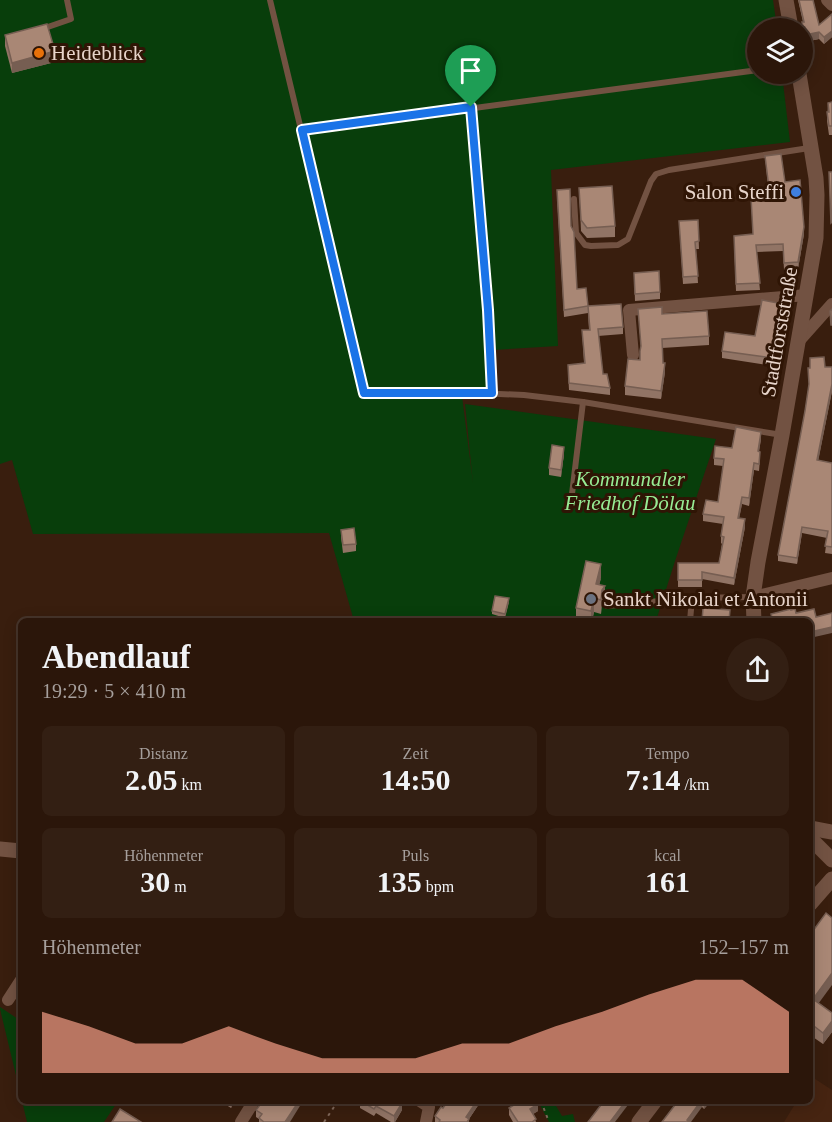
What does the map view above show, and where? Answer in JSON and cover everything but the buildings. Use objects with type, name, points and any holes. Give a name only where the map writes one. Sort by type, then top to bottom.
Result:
[{"type":"main road","points":[[786,0],[789,18]]},
{"type":"main road","name":"Stadtforststraße","points":[[754,618],[753,597],[758,562],[816,238],[817,195],[812,148],[801,84]]},
{"type":"main road","points":[[813,829],[832,832]]},
{"type":"main road","points":[[813,841],[832,860]]},
{"type":"main road","points":[[0,849],[18,851]]},
{"type":"main road","points":[[813,901],[832,879]]},
{"type":"main road","points":[[639,1122],[653,1104]]},
{"type":"street","points":[[827,0],[832,5]]},
{"type":"street","points":[[633,355],[629,310],[807,295]]},
{"type":"street","points":[[799,341],[832,304]]},
{"type":"street","points":[[753,597],[832,578]]},
{"type":"street","points":[[8,1000],[18,985]]},
{"type":"street","points":[[241,1122],[252,1104]]},
{"type":"street","points":[[426,1122],[428,1104]]},
{"type":"lane","points":[[30,32],[71,19],[67,0]]},
{"type":"lane","points":[[270,0],[364,393],[524,395],[583,402],[782,435]]},
{"type":"lane","points":[[302,130],[747,71]]},
{"type":"lane","points":[[471,107],[488,310],[492,393]]},
{"type":"lane","points":[[574,199],[576,233],[585,245],[618,245],[628,239],[651,181],[656,174],[669,170],[812,148]]},
{"type":"lane","points":[[572,494],[583,402]]},
{"type":"lane","points":[[607,606],[692,598],[753,597]]},
{"type":"lane","points":[[690,618],[692,598]]},
{"type":"path","points":[[324,1122],[336,1104]]},
{"type":"path","points":[[542,1104],[549,1122]]},
{"type":"shaded area","points":[[813,1078],[832,1090],[832,1122],[784,1122],[795,1104],[813,1104]]},
{"type":"green space","name":"Kommunaler Friedhof Dölau","points":[[0,0],[773,0],[776,18],[747,18],[747,84],[783,84],[790,142],[551,170],[558,346],[493,350],[492,398],[462,396],[473,483],[465,404],[716,439],[657,618],[353,618],[329,533],[33,534],[12,460],[0,464]]},
{"type":"green space","points":[[0,1007],[18,1019],[18,1084]]},
{"type":"green space","points":[[23,1104],[116,1104],[104,1122],[27,1122]]},
{"type":"green space","points":[[540,1104],[555,1104],[562,1116],[573,1114],[575,1122],[549,1122]]},
{"type":"place","name":"Heideblick","points":[[39,53]]},
{"type":"place","name":"Salon Steffi","points":[[796,192]]},
{"type":"place","name":"Sankt Nikolai et Antonii","points":[[591,599]]},
{"type":"route","points":[[471,107],[488,310],[492,393],[364,393],[302,130],[471,107]]}]
